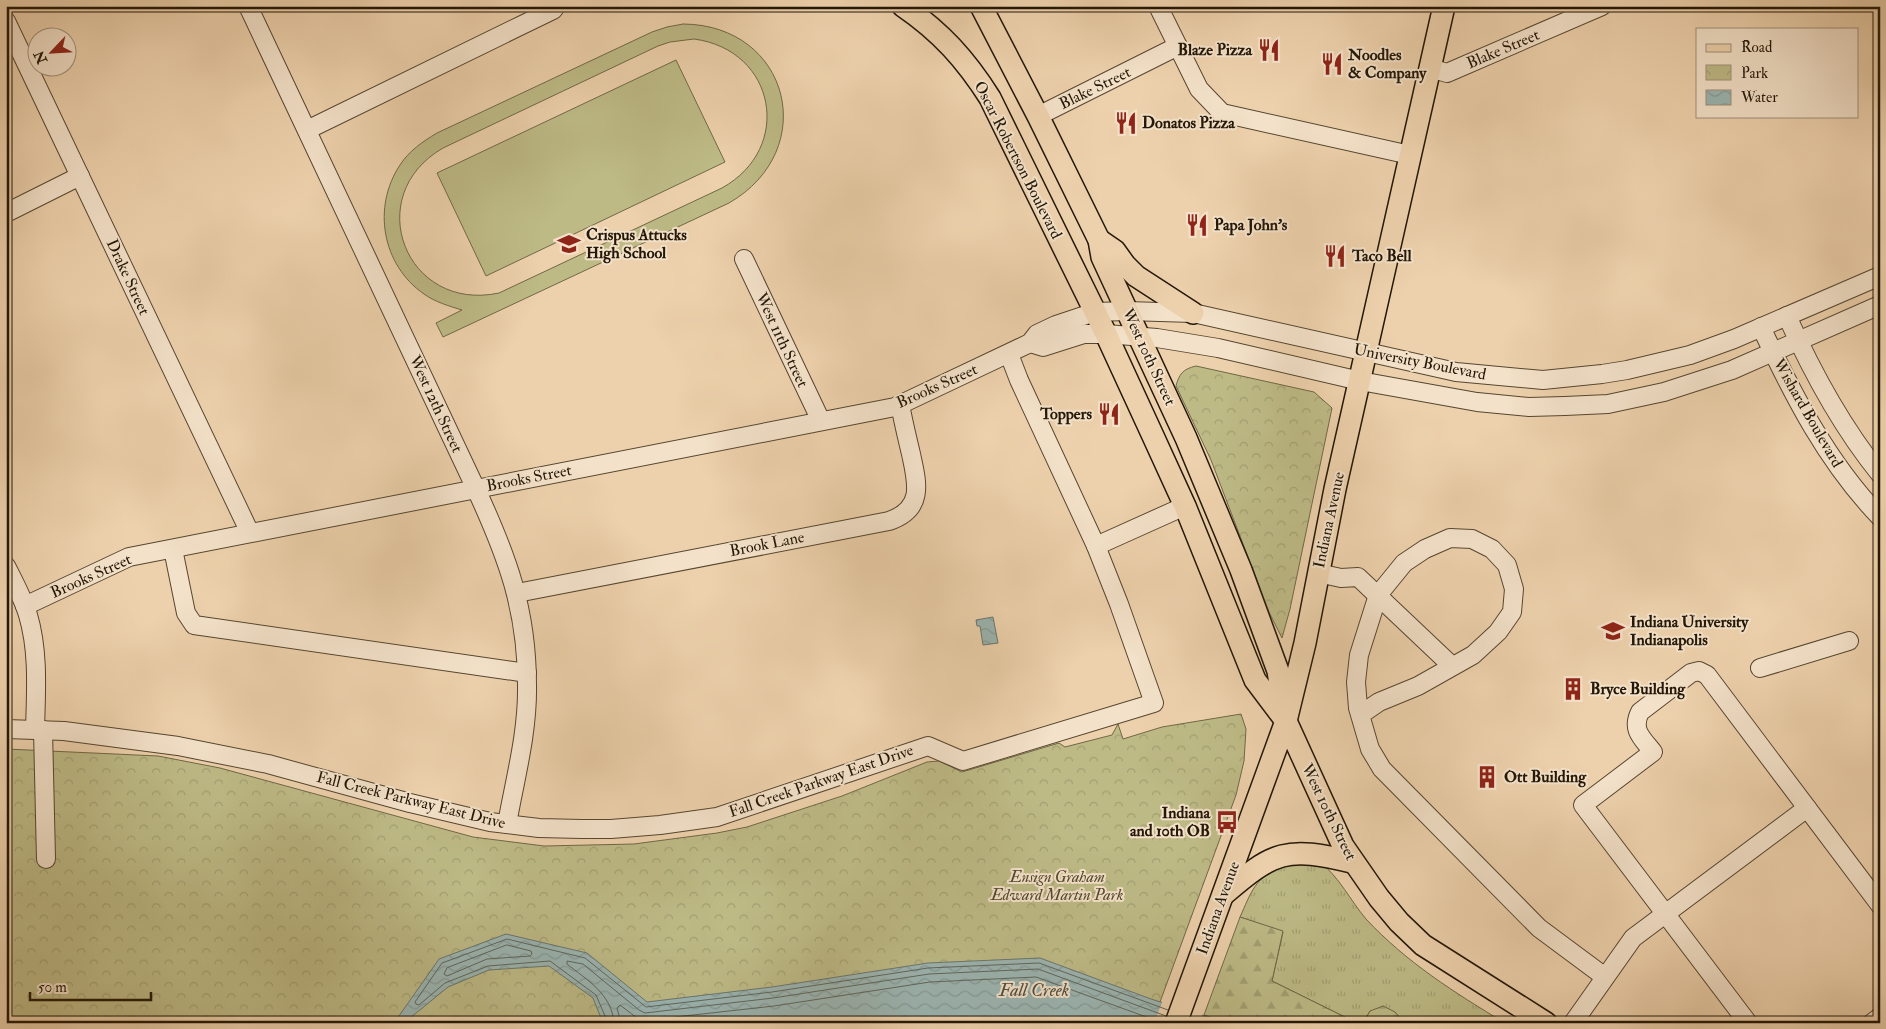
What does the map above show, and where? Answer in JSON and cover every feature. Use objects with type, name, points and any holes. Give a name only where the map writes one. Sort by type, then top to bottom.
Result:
[{"type":"main road","name":"Oscar Robertson Boulevard","points":[[903,6],[940,34],[971,69],[990,98],[1106,334]]},
{"type":"main road","name":"Indiana Avenue","points":[[1176,1023],[1286,720],[1305,643],[1318,573],[1444,6]]},
{"type":"main road","name":"West 10th Street","points":[[982,7],[1099,240],[1102,257],[1186,438],[1241,570],[1278,671],[1286,720]]},
{"type":"main road","points":[[1099,240],[1115,251],[1136,276],[1193,313]]},
{"type":"main road","name":"West 10th Street","points":[[1106,334],[1185,506],[1255,680],[1286,720],[1337,835],[1352,862],[1386,908],[1423,945],[1546,1023]]},
{"type":"main road","points":[[1223,895],[1250,872],[1267,861],[1283,855],[1313,853],[1352,862]]},
{"type":"street","name":"West 12th Street","points":[[248,6],[476,488],[505,556],[517,593],[524,635],[527,673],[525,721],[507,824]]},
{"type":"street","points":[[307,130],[522,26],[553,10],[556,6]]},
{"type":"street","points":[[1158,6],[1199,89],[1222,113],[1410,155]]},
{"type":"street","name":"Blake Street","points":[[1430,68],[1447,73],[1602,6]]},
{"type":"street","name":"Drake Street","points":[[6,21],[250,533]]},
{"type":"street","name":"Blake Street","points":[[1038,116],[1178,46]]},
{"type":"street","points":[[6,214],[80,176]]},
{"type":"street","name":"West 11th Street","points":[[744,258],[821,421]]},
{"type":"street","name":"University Boulevard","points":[[1095,312],[1193,313],[1456,372],[1543,380],[1602,374],[1666,362],[1711,348],[1880,276]]},
{"type":"street","name":"University Boulevard","points":[[1106,334],[1157,338],[1218,348],[1360,381],[1477,402],[1565,406],[1608,404],[1664,392],[1732,370],[1880,305]]},
{"type":"street","name":"Brooks Street","points":[[25,606],[129,557],[900,404],[1009,354],[1030,343],[1037,334],[1069,320],[1095,312]]},
{"type":"street","name":"Wishard Boulevard","points":[[1787,316],[1841,422],[1880,474]]},
{"type":"street","name":"Wishard Boulevard","points":[[1761,327],[1822,443],[1848,480],[1880,517]]},
{"type":"street","name":"Brooks Street","points":[[1030,343],[1043,347],[1084,334],[1106,334]]},
{"type":"street","points":[[1009,354],[1076,514],[1096,546],[1185,506]]},
{"type":"street","name":"Brook Lane","points":[[517,593],[899,517],[908,510],[914,500],[917,484],[900,404]]},
{"type":"street","points":[[1360,715],[1379,702],[1418,686],[1473,655],[1498,632],[1512,612],[1514,589],[1507,565],[1492,549],[1472,539],[1450,538],[1425,549],[1404,563],[1378,595],[1360,655],[1356,682],[1358,708],[1360,715],[1370,749],[1374,759],[1386,774],[1539,928],[1605,977]]},
{"type":"street","name":"Fall Creek Parkway East Drive","points":[[6,729],[39,730],[138,740],[229,756],[278,767],[410,803],[507,824],[539,828],[611,829],[660,825],[717,817],[928,746],[963,761],[1154,703],[1096,546]]},
{"type":"street","points":[[173,548],[186,613],[194,625],[527,673]]},
{"type":"street","points":[[6,566],[25,606],[31,626],[35,661],[46,859]]},
{"type":"street","points":[[1318,573],[1341,578],[1358,577],[1452,666]]},
{"type":"street","points":[[1760,668],[1849,641]]},
{"type":"street","points":[[1748,1023],[1583,805],[1653,752],[1638,732],[1635,721],[1640,712],[1691,673],[1700,671],[1707,674],[1880,905]]},
{"type":"street","points":[[1574,1023],[1633,938],[1807,808]]},
{"type":"street","points":[[1872,1023],[1880,1017]]},
{"type":"green space","points":[[683,24],[719,30],[748,45],[769,67],[781,94],[783,123],[776,153],[758,180],[729,203],[443,337],[436,323],[462,310],[442,304],[424,294],[410,282],[399,268],[391,252],[386,234],[384,217],[386,199],[391,181],[407,155],[437,133],[652,32]],"holes":[[[694,39],[722,47],[743,61],[758,80],[766,103],[766,126],[760,149],[745,171],[722,188],[499,293],[466,294],[439,286],[419,269],[405,246],[400,220],[404,194],[418,169],[443,148],[658,46],[670,42]]]},
{"type":"green space","points":[[676,60],[725,162],[486,276],[437,173]]},
{"type":"green space","points":[[1196,366],[1314,392],[1332,408],[1290,609],[1282,638],[1269,612],[1211,460],[1176,386],[1182,373]]},
{"type":"green space","name":"Ensign Graham Edward Martin Park","points":[[1241,714],[1246,729],[1244,761],[1236,795],[1160,1002],[1151,1000],[1142,1023],[6,1023],[6,749],[158,756],[220,768],[473,837],[544,846],[634,844],[747,827],[842,796],[927,762],[939,761],[962,772],[1059,743],[1065,747],[1112,735],[1118,724],[1123,739],[1162,727]]},
{"type":"green space","points":[[1320,862],[1339,882],[1360,912],[1381,935],[1432,976],[1505,1023],[1404,1023],[1395,1012],[1370,1011],[1363,1023],[1357,1023],[1272,981],[1283,932],[1240,917],[1255,886],[1266,875],[1282,868],[1281,864]]},
{"type":"green space","points":[[1240,917],[1283,931],[1272,981],[1357,1023],[1228,1023],[1204,1015]]},
{"type":"green space","points":[[1383,1006],[1395,1012],[1404,1023],[1363,1023],[1370,1011]]},
{"type":"water","points":[[993,617],[998,643],[983,645],[980,626],[977,626],[976,620]]},
{"type":"water","name":"Fall Creek","points":[[506,934],[587,953],[647,1002],[772,987],[928,963],[1040,958],[1151,999],[1228,1023],[603,1023],[593,998],[549,966],[489,970],[448,987],[410,1018],[408,1023],[394,1023],[439,959]]},
{"type":"pier","points":[[1163,1000],[1203,1013],[1200,1023],[1154,1023]]},
{"type":"place","name":"Blaze Pizza","points":[[1269,50]]},
{"type":"place","name":"Noodles & Company","points":[[1332,64]]},
{"type":"place","name":"Donatos Pizza","points":[[1126,123]]},
{"type":"place","name":"Papa John's","points":[[1197,225]]},
{"type":"place","name":"Crispus Attucks High School","points":[[569,244]]},
{"type":"place","name":"Taco Bell","points":[[1335,256]]},
{"type":"place","name":"Toppers","points":[[1109,414]]},
{"type":"place","name":"Indiana University Indianapolis","points":[[1613,631]]},
{"type":"place","name":"Bryce Building","points":[[1573,689]]},
{"type":"place","name":"Ott Building","points":[[1487,777]]},
{"type":"place","name":"Indiana and 10th OB","points":[[1227,822]]}]
